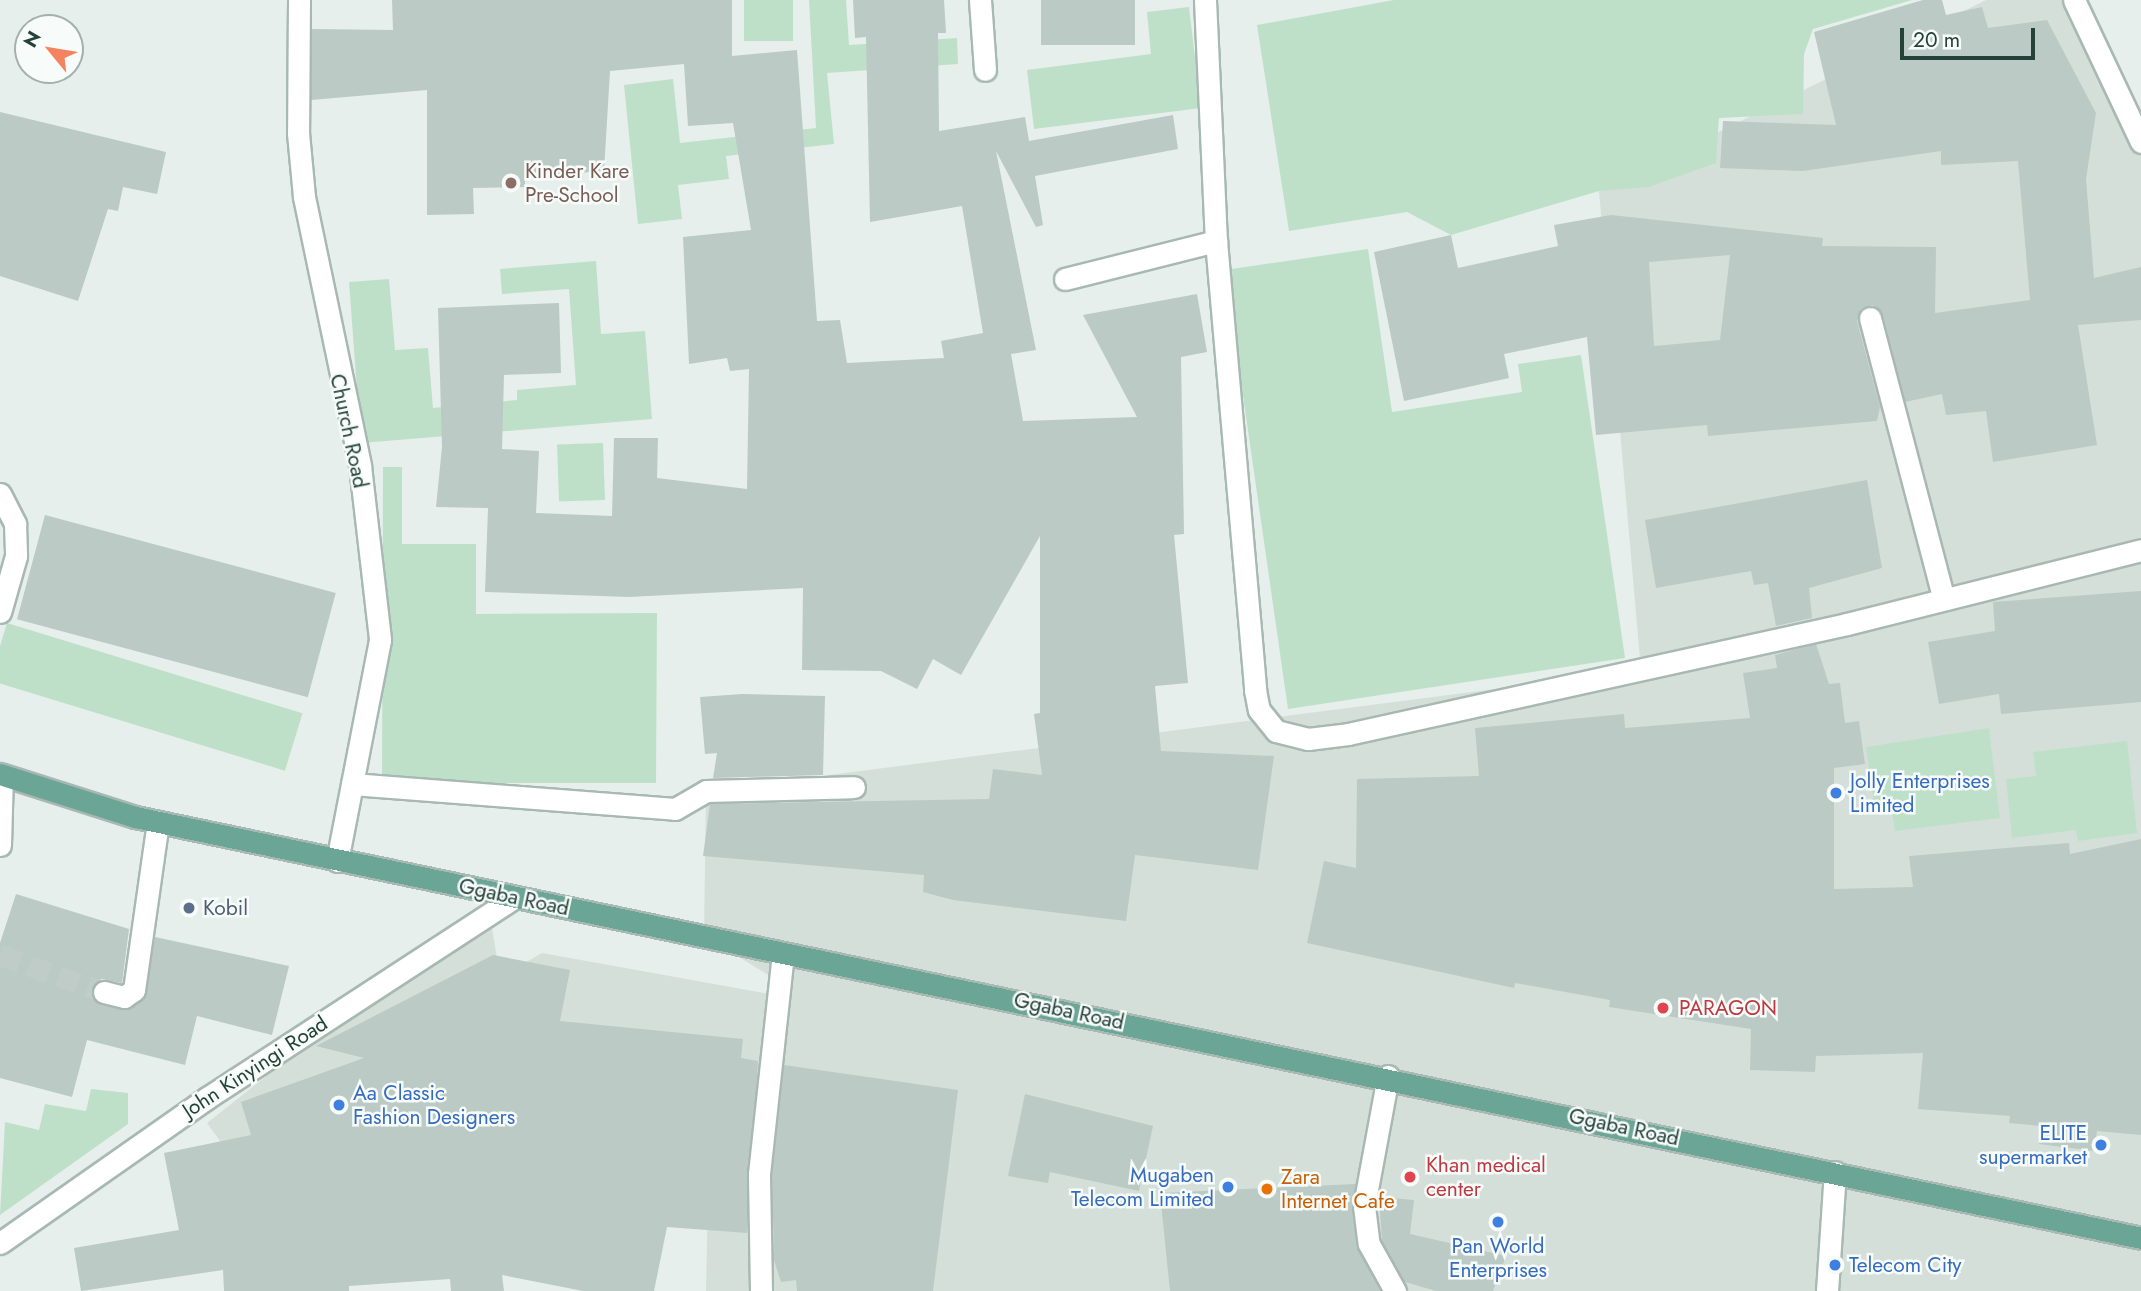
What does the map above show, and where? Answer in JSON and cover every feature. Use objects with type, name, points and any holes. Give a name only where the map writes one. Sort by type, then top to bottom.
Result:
[{"type":"main road","name":"Ggaba Road","points":[[1,775],[158,822],[337,861],[1388,1076],[2141,1238]]},
{"type":"street","name":"Church Road","points":[[299,0],[298,133],[304,197],[360,466],[380,640],[337,861]]},
{"type":"street","points":[[980,0],[985,69]]},
{"type":"street","points":[[1205,0],[1216,241],[1259,710],[1276,731],[1308,739],[1786,638],[2141,550]]},
{"type":"street","points":[[2074,0],[2141,142]]},
{"type":"street","points":[[1065,279],[1216,241]]},
{"type":"street","points":[[1870,318],[1943,597]]},
{"type":"street","points":[[0,494],[15,524],[16,556],[0,612]]},
{"type":"street","points":[[0,845],[1,775]]},
{"type":"street","points":[[352,783],[675,809],[706,791],[854,787]]},
{"type":"street","points":[[104,992],[124,998],[134,990],[158,822]]},
{"type":"street","name":"John Kinyingi Road","points":[[0,1243],[515,897]]},
{"type":"street","points":[[761,1291],[759,1174],[783,953]]},
{"type":"street","points":[[1388,1076],[1364,1206],[1369,1244],[1395,1291]]},
{"type":"street","points":[[1827,1291],[1835,1172]]},
{"type":"shaded area","points":[[1986,0],[2074,0],[2141,136],[2141,1291],[706,1291],[711,1060],[777,1063],[496,1037],[228,1152],[207,1123],[283,1063],[492,928],[500,977],[542,953],[780,996],[780,982],[704,936],[706,791],[1641,670],[1599,191]]},
{"type":"green space","points":[[744,0],[793,0],[793,41],[744,41]]},
{"type":"green space","points":[[809,0],[846,0],[849,45],[957,38],[958,64],[827,73],[834,144],[726,156],[729,179],[678,185],[682,219],[638,224],[624,85],[673,79],[680,143],[816,128]]},
{"type":"green space","points":[[1394,0],[1912,0],[1813,29],[1804,54],[1803,114],[1719,118],[1716,163],[1649,187],[1599,191],[1451,235],[1407,212],[1289,231],[1257,25]]},
{"type":"green space","points":[[1189,7],[1201,108],[1034,129],[1027,70],[1151,54],[1147,12]]},
{"type":"green space","points":[[1368,249],[1392,412],[1522,392],[1518,364],[1581,355],[1625,658],[1288,709],[1225,270]]},
{"type":"green space","points":[[596,261],[601,334],[645,331],[652,419],[361,443],[349,282],[389,279],[395,350],[428,348],[433,408],[517,400],[517,390],[576,385],[569,289],[502,294],[500,269]]},
{"type":"green space","points":[[603,443],[605,500],[559,502],[557,445]]},
{"type":"green space","points":[[383,467],[402,467],[402,544],[476,544],[476,614],[657,613],[656,783],[382,783]]},
{"type":"green space","points":[[7,623],[302,713],[285,771],[0,684],[0,646]]},
{"type":"green space","points":[[1989,728],[2000,818],[1895,831],[1891,807],[1875,809],[1866,747]]},
{"type":"green space","points":[[2127,741],[2137,833],[2078,841],[2076,830],[2012,838],[2006,779],[2036,776],[2033,752]]},
{"type":"green space","points":[[91,1089],[128,1093],[128,1124],[0,1215],[5,1122],[39,1130],[45,1104],[86,1111]]},
{"type":"building","points":[[392,0],[732,0],[732,56],[797,50],[817,321],[840,320],[847,363],[944,358],[941,341],[983,333],[962,206],[870,222],[866,37],[855,38],[853,0],[944,0],[946,33],[938,33],[939,131],[1025,117],[1029,141],[1173,115],[1178,149],[1035,176],[1043,225],[1036,227],[996,151],[1036,350],[1011,354],[1023,421],[1137,417],[1083,315],[1197,294],[1207,352],[1181,357],[1184,534],[1174,535],[1188,683],[1155,686],[1161,751],[1274,756],[1258,870],[1135,855],[1126,921],[953,900],[923,892],[924,875],[703,856],[710,804],[989,799],[993,769],[1042,775],[1034,714],[1040,713],[1040,536],[961,675],[933,659],[917,689],[881,671],[802,670],[803,588],[629,597],[485,592],[488,508],[436,507],[442,447],[438,308],[559,303],[561,373],[504,375],[502,449],[539,451],[536,513],[612,516],[614,438],[658,438],[657,478],[747,489],[749,369],[730,371],[727,358],[689,364],[683,237],[751,230],[733,123],[688,126],[684,64],[610,71],[604,171],[525,177],[525,187],[473,188],[474,214],[427,215],[427,90],[311,100],[312,29],[393,30]]},
{"type":"building","points":[[1041,0],[1135,0],[1135,45],[1041,45]]},
{"type":"building","points":[[1923,0],[1942,0],[1946,15],[1982,7],[1988,28],[2047,20],[2096,113],[2086,179],[2094,278],[2141,267],[2141,320],[2078,325],[2097,445],[1993,462],[1986,411],[1946,415],[1942,394],[1905,402],[1883,315],[1873,305],[1861,308],[1857,321],[1880,407],[1877,421],[1708,436],[1707,425],[1596,435],[1587,337],[1504,354],[1509,378],[1404,401],[1374,252],[1451,235],[1458,268],[1558,246],[1554,225],[1611,215],[1823,238],[1822,246],[1936,247],[1935,313],[2030,300],[2018,161],[1941,165],[1941,151],[1803,171],[1720,168],[1723,121],[1836,125],[1814,32]],"holes":[[[1730,255],[1720,340],[1654,346],[1649,262]]]},
{"type":"building","points":[[0,112],[166,152],[157,194],[123,187],[118,211],[108,209],[78,301],[0,276]]},
{"type":"building","points":[[1867,480],[1882,568],[1809,588],[1812,618],[1776,626],[1768,583],[1754,585],[1751,571],[1656,588],[1645,520]]},
{"type":"building","points":[[45,515],[336,593],[308,697],[17,619]]},
{"type":"building","points":[[2141,591],[2141,702],[2001,714],[1999,694],[1939,704],[1928,642],[1995,631],[1993,602]]},
{"type":"building","points":[[1816,644],[1829,684],[1840,683],[1845,723],[1859,721],[1865,764],[1834,768],[1834,889],[1913,887],[1909,856],[2069,843],[2070,854],[2141,839],[2141,1135],[2097,1131],[2094,1151],[2039,1144],[2041,1126],[2009,1123],[2010,1116],[1918,1109],[1923,1053],[1816,1056],[1815,1072],[1750,1070],[1751,1029],[1609,1007],[1610,1000],[1515,983],[1514,988],[1307,943],[1324,861],[1356,868],[1357,779],[1479,776],[1475,728],[1624,714],[1625,728],[1750,718],[1743,673],[1777,668],[1775,655]]},
{"type":"building","points":[[742,694],[825,696],[823,775],[713,778],[717,753],[705,754],[700,697]]},
{"type":"building","points":[[16,894],[129,929],[122,983],[101,979],[92,988],[101,1005],[126,1010],[145,997],[155,937],[289,966],[272,1035],[197,1016],[185,1065],[87,1040],[72,1097],[0,1078],[0,943]]},
{"type":"building","points":[[493,955],[570,970],[560,1021],[743,1039],[741,1058],[758,1061],[747,1233],[667,1227],[654,1291],[583,1291],[502,1275],[504,1291],[451,1291],[450,1279],[349,1286],[349,1291],[224,1291],[223,1270],[81,1291],[74,1248],[179,1230],[164,1153],[251,1135],[241,1102],[364,1058],[316,1046]]},
{"type":"building","points":[[784,1065],[958,1090],[933,1291],[797,1291],[796,1280],[781,1282],[774,1260],[772,1175]]},
{"type":"building","points":[[1025,1094],[1153,1126],[1139,1191],[1050,1172],[1048,1183],[1008,1176]]},
{"type":"building","points":[[1355,1184],[1356,1246],[1380,1291],[1170,1291],[1160,1193]]},
{"type":"building","points":[[1379,1197],[1414,1200],[1410,1234],[1506,1256],[1493,1291],[1436,1291],[1405,1282],[1382,1240]]},
{"type":"tunnel","points":[[0,955],[104,992]]},
{"type":"place","name":"Kinder Kare Pre-School","points":[[511,183]]},
{"type":"place","name":"Jolly Enterprises Limited","points":[[1836,793]]},
{"type":"place","name":"Kobil","points":[[189,908]]},
{"type":"place","name":"PARAGON","points":[[1663,1008]]},
{"type":"place","name":"Aa Classic Fashion Designers","points":[[339,1105]]},
{"type":"place","name":"ELITE supermarket","points":[[2101,1145]]},
{"type":"place","name":"Khan medical center","points":[[1410,1177]]},
{"type":"place","name":"Mugaben Telecom Limited","points":[[1228,1187]]},
{"type":"place","name":"Zara Internet Cafe","points":[[1267,1189]]},
{"type":"place","name":"Pan World Enterprises","points":[[1498,1222]]},
{"type":"place","name":"Telecom City","points":[[1835,1265]]}]
